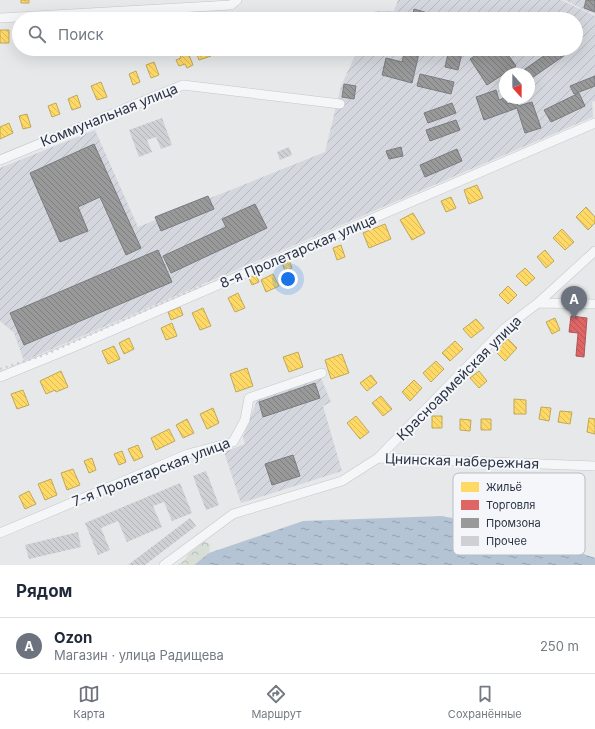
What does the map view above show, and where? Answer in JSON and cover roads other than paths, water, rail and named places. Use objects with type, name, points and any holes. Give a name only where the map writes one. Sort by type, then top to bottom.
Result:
[{"type":"street","points":[[107,12],[231,5],[237,0]]},
{"type":"street","points":[[0,18],[12,17]]},
{"type":"street","name":"Коммунальная улица","points":[[0,160],[183,85],[340,104]]},
{"type":"street","name":"8-я Пролетарская улица","points":[[0,376],[78,345],[595,123]]},
{"type":"street","name":"Красноармейская улица","points":[[378,458],[505,328],[538,303],[595,251]]},
{"type":"street","points":[[538,303],[595,304]]},
{"type":"street","name":"7-я Пролетарская улица","points":[[0,533],[188,454],[233,442],[245,420],[249,398],[322,373]]},
{"type":"street","name":"Цнинская набережная","points":[[164,565],[233,514],[342,481],[378,458],[595,466]]},
{"type":"water","points":[[442,516],[453,518],[453,555],[585,555],[595,558],[595,565],[194,565],[209,553],[303,521]]},
{"type":"railway","points":[[0,369],[44,355],[203,285]]},
{"type":"place","name":"Ozon","points":[[574,319]]}]
